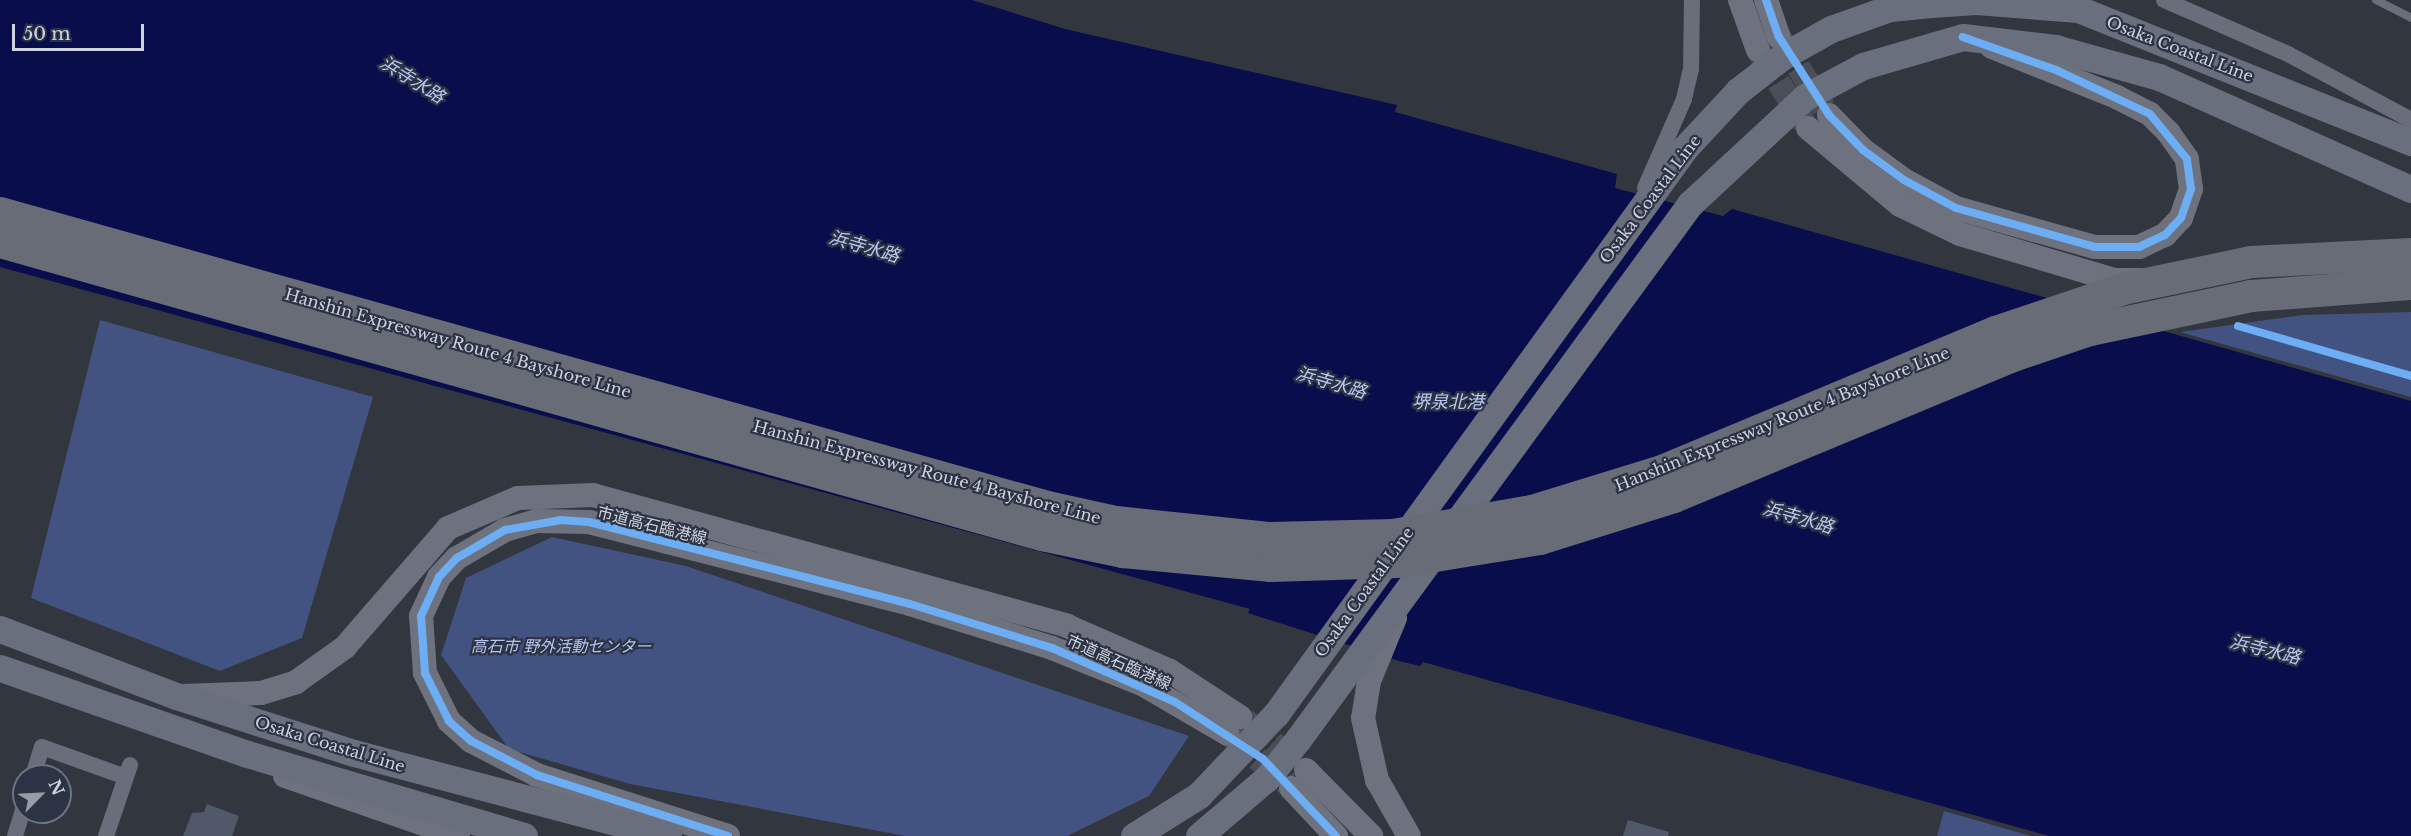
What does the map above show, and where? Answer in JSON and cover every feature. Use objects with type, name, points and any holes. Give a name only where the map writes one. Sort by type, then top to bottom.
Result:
[{"type":"highway","name":"Hanshin Expressway Route 4 Bayshore Line","points":[[0,213],[1047,507],[1140,525],[1268,538],[1394,535],[1532,511],[1662,471],[1996,332],[2127,288],[2252,262],[2411,256]]},
{"type":"highway","name":"Hanshin Expressway Route 4 Bayshore Line","points":[[0,242],[1042,535],[1123,552],[1271,566],[1347,566],[1468,553],[1610,520],[2010,357],[2167,311],[2326,287],[2411,284]]},
{"type":"highway","points":[[2167,311],[2411,296]]},
{"type":"main road","name":"Osaka Coastal Line","points":[[1134,836],[1199,795],[1253,742],[1343,622],[1629,224],[1648,192],[1738,91],[1783,56],[1832,29],[1890,8],[1931,4],[1976,1],[2078,9],[2411,142]]},
{"type":"main road","name":"Osaka Coastal Line","points":[[1199,836],[1266,778],[1382,633],[1410,588],[1690,204],[1805,97],[1863,66],[1963,37],[2055,48],[2159,77],[2411,189]]},
{"type":"main road","name":"Osaka Coastal Line","points":[[0,629],[176,696],[354,753],[668,836]]},
{"type":"main road","name":"Osaka Coastal Line","points":[[0,668],[244,753],[524,836]]},
{"type":"street","points":[[1648,192],[1684,99],[1691,69],[1692,0]]},
{"type":"street","points":[[1740,0],[1758,50]]},
{"type":"street","points":[[1766,0],[1779,37]]},
{"type":"street","points":[[2164,0],[2288,54],[2411,120]]},
{"type":"street","points":[[1829,115],[1904,180],[1967,211],[2095,247],[2139,247],[2165,235],[2181,218],[2191,189],[2187,159],[2150,114],[2056,70],[1963,37]]},
{"type":"street","points":[[1808,128],[1900,205],[1960,234],[2114,280],[2184,281],[2346,259],[2411,256]]},
{"type":"street","name":"市道高石臨港線","points":[[176,696],[261,693],[296,682],[345,647],[448,528],[518,498],[593,495],[1067,626],[1170,671],[1234,725],[1142,684],[1052,648],[910,604],[589,522],[536,521],[505,530],[457,558],[439,577],[421,616],[425,673],[449,721],[471,741],[537,775],[728,836]]},
{"type":"street","points":[[1382,633],[1369,681],[1363,718],[1377,780],[1409,836]]},
{"type":"street","points":[[114,709],[324,792],[458,836]]},
{"type":"street","points":[[37,764],[42,747],[128,771],[106,836]]},
{"type":"street","points":[[1336,836],[1298,779],[1371,836]]},
{"type":"lane","points":[[2376,0],[2411,18]]},
{"type":"green space","points":[[2411,312],[2411,397],[2180,332],[2303,315]]},
{"type":"green space","points":[[100,320],[373,397],[302,638],[220,671],[31,598]]},
{"type":"green space","name":"高石市 野外活動センター","points":[[552,537],[686,566],[1189,736],[1149,796],[1067,836],[905,836],[630,784],[509,749],[441,655],[466,578]]},
{"type":"green space","points":[[1944,811],[2031,836],[1937,836]]},
{"type":"water","name":"堺泉北港","points":[[0,0],[972,0],[1065,29],[1397,105],[1395,112],[1617,174],[1615,188],[1723,216],[1732,209],[2411,401],[2411,836],[2049,836],[1423,662],[1420,666],[1399,661],[1248,613],[1250,609],[0,267]]},
{"type":"building","points":[[207,804],[239,816],[232,836],[183,836],[192,813],[204,812]]},
{"type":"building","points":[[1628,820],[1669,832],[1668,836],[1623,836]]},
{"type":"tunnel","points":[[1779,37],[1824,108]]},
{"type":"tunnel","points":[[1759,52],[1805,124]]},
{"type":"tunnel","points":[[1245,720],[1301,766]]},
{"type":"tunnel","points":[[1230,735],[1287,784]]},
{"type":"cycle path","points":[[1766,0],[1779,37],[1829,115],[1863,150],[1904,180],[1956,208],[2095,247],[2139,247],[2165,235],[2181,218],[2191,189],[2187,159],[2150,114],[2056,70],[1963,37]]},
{"type":"cycle path","points":[[2238,326],[2411,376]]},
{"type":"cycle path","points":[[728,836],[537,775],[471,741],[449,721],[425,673],[421,616],[439,577],[457,558],[505,530],[561,520],[589,522],[910,604],[1052,648],[1175,702],[1263,759],[1336,836]]},
{"type":"water label","name":"浜寺水路","points":[[412,80]]},
{"type":"water label","name":"浜寺水路","points":[[864,247]]},
{"type":"water label","name":"浜寺水路","points":[[1331,383]]},
{"type":"water label","name":"浜寺水路","points":[[1798,518]]},
{"type":"water label","name":"浜寺水路","points":[[2265,650]]}]
